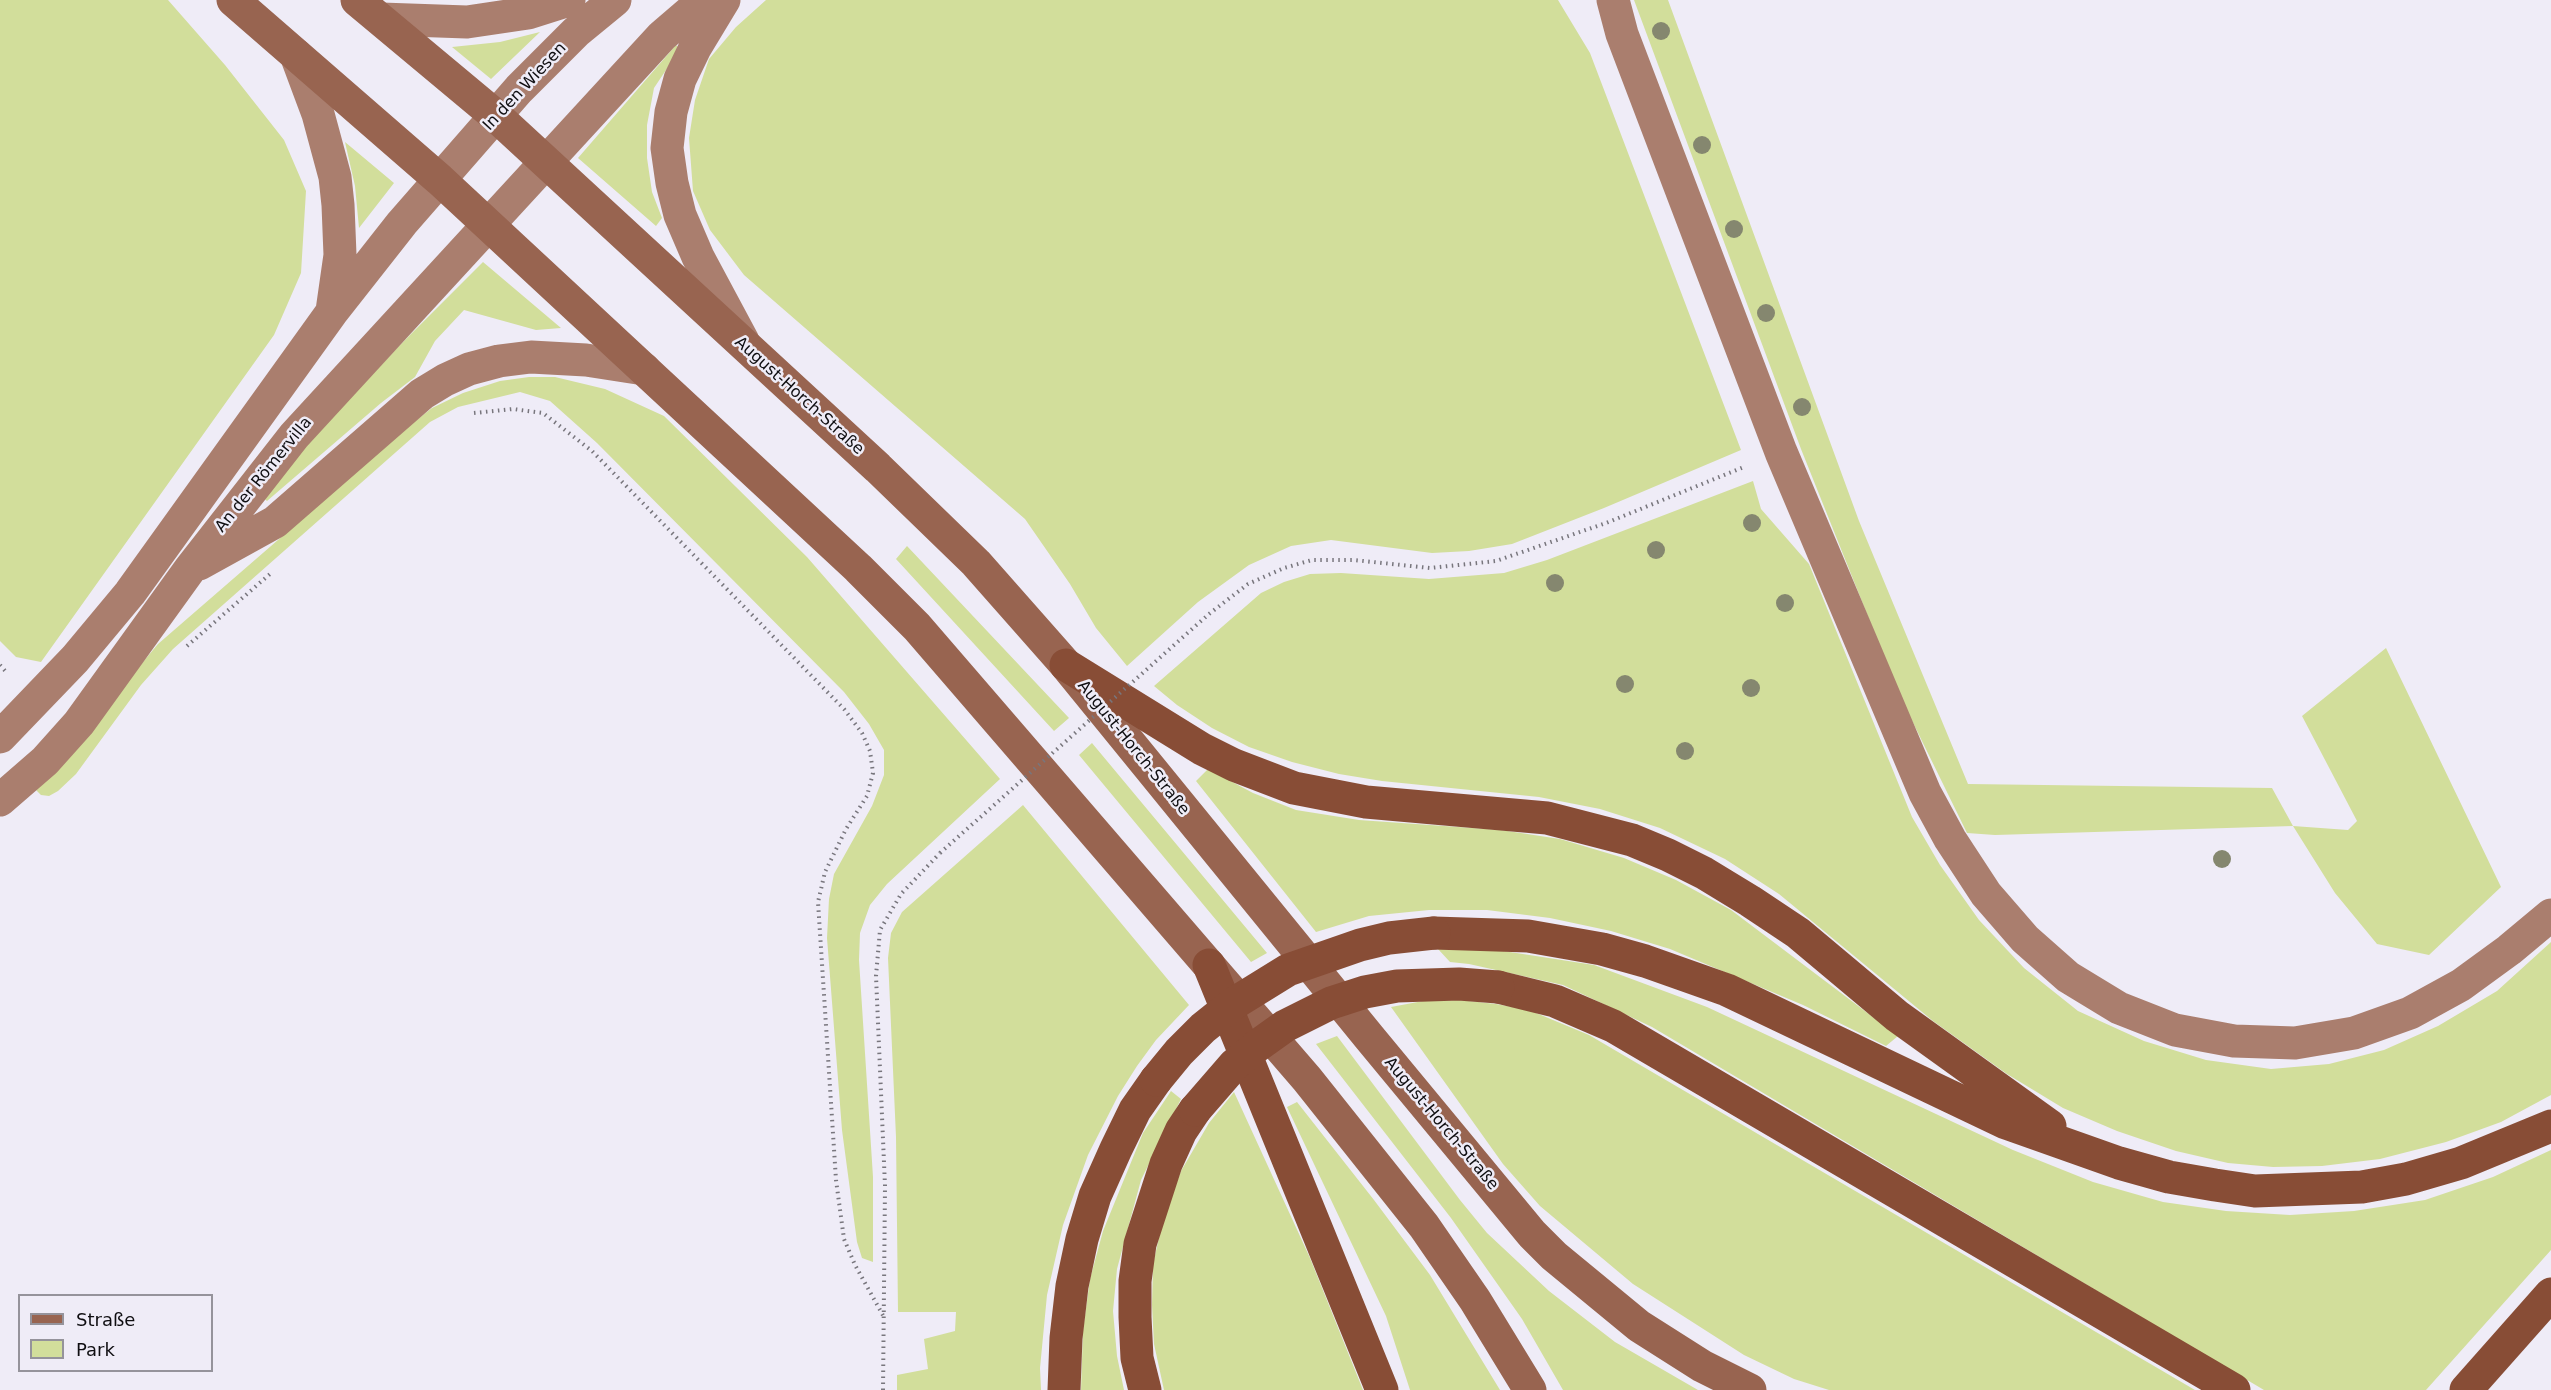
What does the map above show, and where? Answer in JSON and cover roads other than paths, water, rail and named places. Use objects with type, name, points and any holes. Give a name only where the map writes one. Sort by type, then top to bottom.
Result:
[{"type":"highway","points":[[1066,665],[1202,749],[1233,765],[1294,788],[1366,802],[1547,818],[1632,840],[1668,855],[1750,900],[1798,933],[1897,1016],[2089,1153]]},
{"type":"highway","points":[[1064,1390],[1066,1338],[1072,1286],[1082,1239],[1095,1196],[1116,1149],[1135,1110],[1156,1080],[1203,1028],[1233,1004],[1288,970],[1360,945],[1389,938],[1434,933],[1528,936],[1602,949],[1645,961],[1727,990],[1975,1109],[2089,1153],[2169,1177],[2255,1191],[2362,1187],[2406,1179],[2462,1163],[2551,1126]]},
{"type":"highway","points":[[1209,965],[1382,1390]]},
{"type":"highway","points":[[1145,1390],[1137,1358],[1135,1317],[1135,1281],[1140,1244],[1166,1164],[1181,1131],[1195,1110],[1234,1065],[1257,1046],[1285,1026],[1331,1003],[1365,992],[1397,986],[1448,984],[1498,987],[1556,1001],[1613,1026],[2234,1390]]},
{"type":"highway","points":[[2466,1390],[2551,1294]]},
{"type":"main road","points":[[232,0],[440,180],[858,568],[918,627],[1307,1079],[1424,1226],[1475,1300],[1530,1390]]},
{"type":"main road","name":"August-Horch-Straße","points":[[369,9],[496,116],[878,468],[976,563],[1066,665],[1532,1234],[1580,1279],[1639,1326],[1702,1366],[1750,1390]]},
{"type":"street","points":[[369,9],[467,22],[528,13],[569,0]]},
{"type":"street","name":"In den Wiesen","points":[[440,180],[541,66],[615,0]]},
{"type":"street","points":[[545,162],[662,36],[704,0]]},
{"type":"street","points":[[724,0],[695,48],[680,79],[671,112],[667,148],[680,215],[698,257],[747,348]]},
{"type":"street","points":[[1592,0],[1622,34]]},
{"type":"street","points":[[1613,0],[1622,34],[1781,452],[1925,793],[1950,839],[1986,894],[2025,939],[2068,977],[2119,1008],[2175,1030],[2234,1041],[2295,1043],[2354,1033],[2410,1013],[2461,985],[2509,950],[2551,915]]},
{"type":"street","points":[[296,55],[324,135],[336,186],[340,255],[332,312]]},
{"type":"street","name":"An der Römervilla","points":[[0,800],[45,761],[74,729],[190,569],[294,436],[545,162]]},
{"type":"street","name":"An der Römervilla","points":[[0,737],[75,659],[130,593],[332,312],[402,223],[440,180]]},
{"type":"street","points":[[190,569],[275,522],[422,394],[469,369],[499,361],[531,357],[586,360],[644,369]]}]
